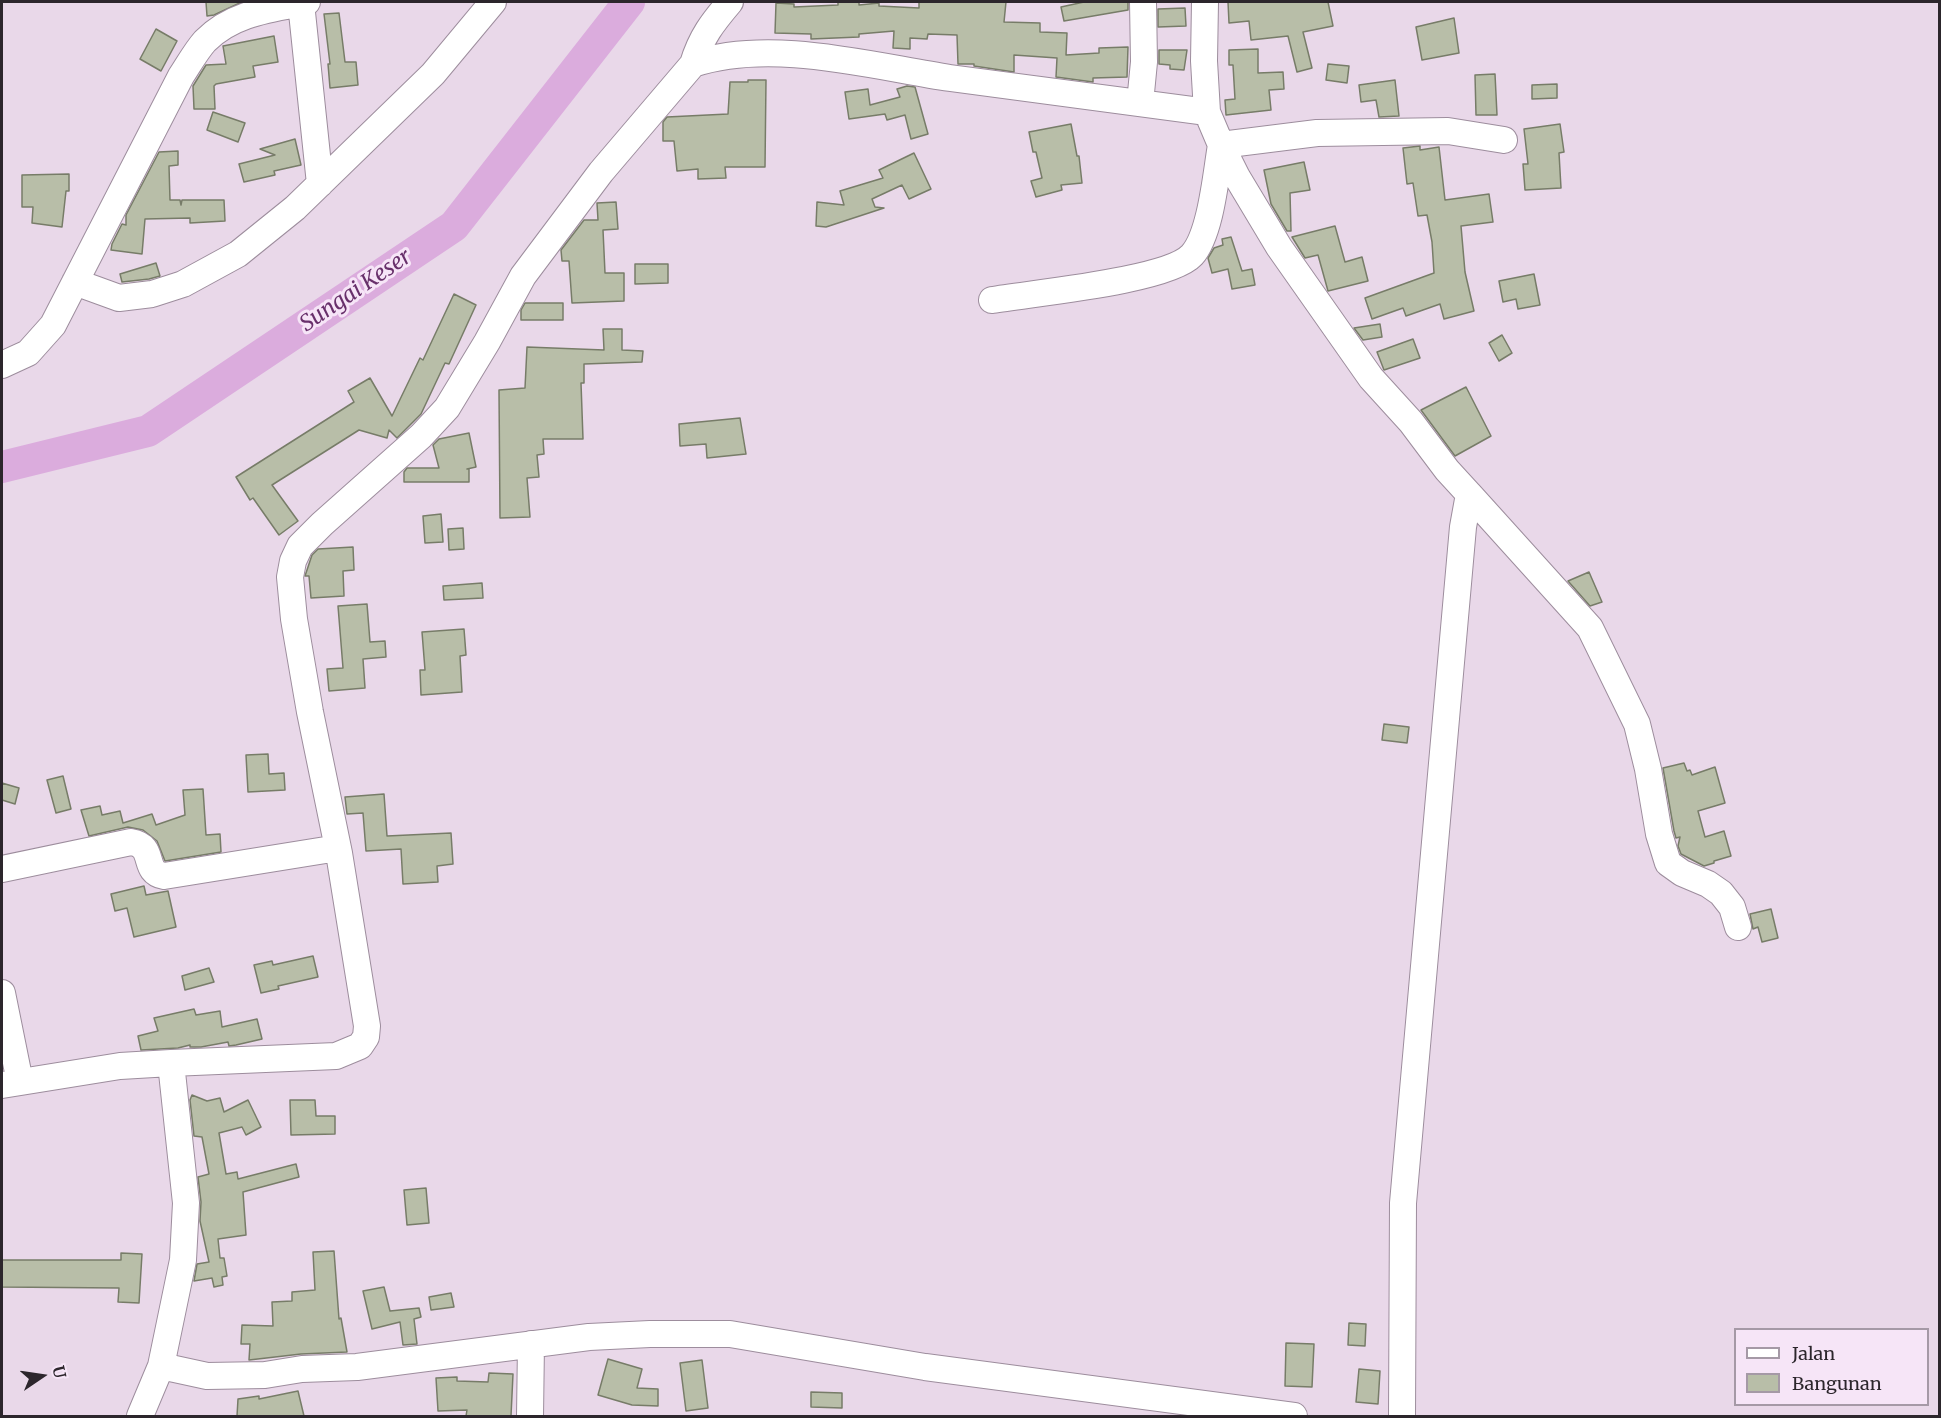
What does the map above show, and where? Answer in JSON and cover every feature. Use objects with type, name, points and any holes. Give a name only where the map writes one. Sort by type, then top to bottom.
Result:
[{"type":"street","points":[[2,365],[28,353],[53,324],[181,76],[205,41],[228,22],[256,12],[304,2],[320,184]]},
{"type":"street","points":[[75,282],[119,298],[152,294],[183,284],[238,254],[295,208],[433,74],[493,2]]},
{"type":"street","points":[[2,993],[11,1084],[120,1066],[336,1056],[360,1046],[366,1036],[367,1026],[338,848],[310,712],[294,619],[290,577],[293,561],[300,546],[322,524],[413,443],[447,408],[523,276],[601,172],[693,64],[699,45],[709,26],[730,2]]},
{"type":"street","points":[[1140,103],[1144,63],[1143,2]]},
{"type":"street","points":[[1205,2],[1204,61],[1208,112],[1237,177],[1279,247],[1371,378],[1412,422],[1447,470],[1590,628],[1637,724],[1648,769],[1659,834],[1668,863],[1682,873],[1721,892],[1732,907],[1738,927]]},
{"type":"street","points":[[693,64],[732,55],[788,54],[856,61],[947,77],[1208,112]]},
{"type":"street","points":[[1221,145],[1317,133],[1448,131],[1503,140]]},
{"type":"street","points":[[992,300],[1138,278],[1180,264],[1192,254],[1205,231],[1221,145]]},
{"type":"street","points":[[1402,1416],[1403,1203],[1463,526],[1469,494]]},
{"type":"street","points":[[2,869],[132,842],[140,843],[146,848],[152,871],[164,876],[338,848]]},
{"type":"street","points":[[140,1416],[161,1365],[183,1260],[186,1203],[171,1063]]},
{"type":"street","points":[[161,1365],[207,1376],[265,1375],[302,1369],[357,1367],[589,1337],[730,1334],[925,1367],[1294,1416]]},
{"type":"street","points":[[530,1416],[531,1344]]},
{"type":"building","points":[[206,2],[242,2],[207,16]]},
{"type":"building","points":[[838,2],[859,2],[859,5],[879,3],[879,6],[919,8],[919,2],[1006,2],[1004,22],[1040,23],[1040,32],[1067,33],[1066,55],[1099,53],[1099,48],[1128,47],[1127,77],[1093,78],[1093,82],[1056,77],[1057,58],[1014,55],[1014,72],[974,66],[974,64],[958,64],[957,35],[928,34],[927,39],[910,38],[910,49],[893,48],[894,31],[859,34],[859,37],[811,39],[811,34],[775,33],[776,3],[794,4],[794,7],[838,5]]},
{"type":"building","points":[[1084,2],[1128,2],[1128,10],[1064,21],[1061,7]]},
{"type":"building","points":[[1228,2],[1328,2],[1333,26],[1303,32],[1312,68],[1297,72],[1288,36],[1251,40],[1249,21],[1229,23]]},
{"type":"building","points":[[1185,8],[1186,26],[1158,27],[1158,9]]},
{"type":"building","points":[[339,13],[345,62],[356,62],[358,85],[330,88],[328,64],[330,64],[324,14]]},
{"type":"building","points":[[1454,18],[1459,53],[1422,60],[1416,27]]},
{"type":"building","points":[[156,29],[177,41],[161,71],[140,59]]},
{"type":"building","points":[[274,36],[278,62],[253,66],[255,77],[216,84],[214,86],[215,109],[194,109],[193,86],[206,65],[226,64],[223,46]]},
{"type":"building","points":[[1258,49],[1258,73],[1283,72],[1284,89],[1269,90],[1271,110],[1226,115],[1225,100],[1235,99],[1233,65],[1229,65],[1229,50]]},
{"type":"building","points":[[1159,50],[1187,50],[1184,70],[1170,69],[1170,65],[1159,64]]},
{"type":"building","points":[[1328,64],[1349,66],[1347,83],[1326,80]]},
{"type":"building","points":[[1495,74],[1497,115],[1476,115],[1475,75]]},
{"type":"building","points":[[748,80],[766,80],[765,167],[725,167],[726,178],[698,179],[698,169],[677,171],[674,141],[663,141],[663,122],[667,117],[728,114],[730,82],[748,82]]},
{"type":"building","points":[[1395,80],[1399,116],[1379,117],[1376,100],[1361,102],[1359,85]]},
{"type":"building","points":[[1557,84],[1557,98],[1532,99],[1532,85]]},
{"type":"building","points":[[907,86],[915,87],[928,134],[911,139],[905,115],[887,120],[885,114],[849,119],[845,92],[868,89],[870,105],[900,97],[897,89]]},
{"type":"building","points":[[213,112],[245,123],[238,142],[207,130]]},
{"type":"building","points":[[1071,124],[1077,156],[1079,156],[1082,183],[1061,185],[1062,190],[1036,197],[1031,181],[1042,178],[1029,132]]},
{"type":"building","points":[[1560,124],[1564,152],[1559,153],[1561,188],[1525,190],[1523,164],[1528,164],[1524,129]]},
{"type":"building","points":[[295,139],[301,165],[274,171],[275,175],[244,182],[239,164],[275,155],[260,149]]},
{"type":"building","points":[[1420,146],[1420,150],[1439,147],[1445,200],[1489,194],[1493,222],[1461,226],[1465,272],[1474,311],[1444,319],[1440,304],[1406,316],[1403,308],[1372,319],[1365,298],[1434,273],[1427,215],[1418,216],[1413,183],[1407,184],[1403,148]]},
{"type":"building","points":[[178,151],[178,165],[169,166],[170,200],[180,200],[181,205],[182,200],[224,200],[225,221],[190,223],[190,218],[145,219],[142,254],[111,250],[122,224],[126,225],[126,215],[159,152]]},
{"type":"building","points":[[914,153],[931,189],[909,199],[902,185],[872,199],[875,207],[884,208],[826,227],[816,226],[817,202],[844,205],[840,191],[883,178],[879,170]]},
{"type":"building","points":[[1304,162],[1310,190],[1290,193],[1291,231],[1287,231],[1271,204],[1264,170]]},
{"type":"building","points":[[69,174],[69,191],[66,191],[62,227],[32,223],[33,207],[22,207],[22,175]]},
{"type":"building","points":[[616,202],[618,229],[603,230],[605,273],[624,273],[624,301],[572,303],[569,261],[562,261],[561,250],[584,220],[598,220],[597,203]]},
{"type":"building","points":[[1335,226],[1345,262],[1362,257],[1368,281],[1328,291],[1318,255],[1305,258],[1292,237]]},
{"type":"building","points":[[1231,237],[1242,271],[1252,269],[1255,285],[1232,289],[1228,269],[1212,273],[1208,258],[1214,248],[1223,245],[1222,239]]},
{"type":"building","points":[[156,263],[160,276],[122,282],[120,274]]},
{"type":"building","points":[[635,264],[668,264],[668,283],[635,284]]},
{"type":"building","points":[[1534,274],[1540,305],[1518,309],[1516,299],[1503,302],[1499,281]]},
{"type":"building","points":[[454,294],[476,305],[449,364],[445,363],[421,414],[397,438],[389,430],[387,438],[359,430],[272,485],[298,521],[279,535],[253,498],[250,500],[236,477],[354,402],[348,391],[370,378],[392,416],[420,358],[423,360]]},
{"type":"building","points":[[525,303],[563,303],[563,320],[521,320],[521,310]]},
{"type":"building","points":[[1380,324],[1382,337],[1363,340],[1354,328]]},
{"type":"building","points":[[603,329],[622,329],[622,350],[643,351],[642,362],[584,364],[584,383],[581,383],[583,439],[543,439],[544,454],[537,455],[539,477],[527,478],[530,517],[500,518],[499,390],[525,388],[527,347],[604,350]]},
{"type":"building","points":[[1502,335],[1512,353],[1499,361],[1489,343]]},
{"type":"building","points":[[1413,339],[1420,358],[1384,370],[1377,352]]},
{"type":"building","points":[[1466,387],[1491,436],[1455,456],[1421,410]]},
{"type":"building","points":[[740,418],[746,454],[707,458],[706,444],[680,446],[679,424]]},
{"type":"building","points":[[469,433],[476,467],[467,469],[469,469],[469,482],[404,482],[404,472],[407,468],[439,468],[433,445],[439,439]]},
{"type":"building","points":[[441,514],[443,542],[425,543],[423,516]]},
{"type":"building","points":[[463,528],[464,549],[449,550],[448,529]]},
{"type":"building","points":[[353,547],[354,570],[343,571],[344,596],[311,598],[309,576],[305,576],[312,555],[318,549]]},
{"type":"building","points":[[1589,572],[1602,602],[1590,606],[1568,581]]},
{"type":"building","points":[[482,583],[483,598],[444,600],[443,586]]},
{"type":"building","points":[[367,604],[370,642],[385,641],[386,657],[363,659],[365,688],[329,691],[327,669],[343,668],[338,606]]},
{"type":"building","points":[[464,629],[466,655],[460,656],[462,692],[421,695],[420,670],[425,670],[422,632]]},
{"type":"building","points":[[1384,724],[1409,727],[1407,743],[1382,740]]},
{"type":"building","points":[[268,754],[269,774],[284,773],[285,790],[248,792],[246,755]]},
{"type":"building","points":[[1684,763],[1687,771],[1690,770],[1692,775],[1715,767],[1725,803],[1698,811],[1705,837],[1724,831],[1731,856],[1704,866],[1681,854],[1678,846],[1680,837],[1676,838],[1674,831],[1663,768]]},
{"type":"building","points":[[63,776],[71,809],[56,813],[47,780]]},
{"type":"building","points":[[2,783],[19,788],[15,804],[2,800]]},
{"type":"building","points":[[203,789],[206,835],[220,834],[221,852],[165,861],[157,841],[143,830],[128,827],[89,836],[81,810],[100,806],[102,815],[120,811],[123,823],[152,814],[156,825],[185,815],[183,790]]},
{"type":"building","points":[[384,794],[387,836],[451,833],[453,864],[437,866],[438,882],[403,884],[401,849],[366,851],[363,813],[347,814],[345,797]]},
{"type":"building","points":[[144,886],[146,895],[168,891],[176,927],[134,937],[127,908],[115,911],[111,894]]},
{"type":"building","points":[[1771,909],[1778,938],[1762,942],[1758,927],[1753,929],[1750,914]]},
{"type":"building","points":[[313,956],[318,977],[278,986],[279,989],[261,993],[254,965],[272,961],[273,965]]},
{"type":"building","points":[[209,968],[214,982],[185,990],[182,976]]},
{"type":"building","points":[[194,1009],[196,1015],[220,1011],[222,1027],[257,1019],[262,1039],[229,1046],[228,1042],[201,1047],[190,1047],[190,1045],[141,1050],[138,1036],[158,1031],[154,1018]]},
{"type":"building","points":[[192,1095],[207,1101],[220,1098],[224,1112],[248,1100],[261,1127],[246,1135],[242,1127],[219,1133],[226,1174],[237,1172],[238,1179],[296,1164],[299,1177],[243,1192],[246,1235],[218,1239],[220,1258],[224,1258],[227,1276],[222,1277],[223,1285],[214,1287],[212,1278],[194,1281],[197,1264],[209,1262],[200,1221],[201,1202],[198,1177],[209,1174],[202,1137],[194,1136],[190,1100]]},
{"type":"building","points":[[290,1100],[315,1100],[316,1116],[335,1116],[335,1134],[291,1135]]},
{"type":"building","points":[[426,1188],[429,1223],[407,1225],[404,1190]]},
{"type":"building","points":[[334,1251],[339,1319],[341,1318],[347,1352],[249,1360],[250,1344],[241,1344],[242,1325],[273,1326],[272,1302],[292,1301],[292,1292],[315,1290],[313,1252]]},
{"type":"building","points":[[121,1253],[142,1254],[139,1303],[118,1302],[119,1288],[2,1287],[2,1260],[121,1260]]},
{"type":"building","points":[[384,1287],[390,1311],[419,1308],[421,1317],[414,1319],[417,1344],[403,1345],[400,1322],[372,1329],[363,1291]]},
{"type":"building","points":[[451,1293],[454,1307],[431,1310],[429,1297]]},
{"type":"building","points":[[1349,1323],[1366,1324],[1365,1346],[1348,1345]]},
{"type":"building","points":[[1286,1343],[1314,1344],[1312,1387],[1285,1386]]},
{"type":"building","points":[[608,1359],[642,1369],[637,1388],[658,1389],[658,1406],[632,1405],[598,1395]]},
{"type":"building","points":[[702,1360],[708,1408],[686,1411],[680,1363]]},
{"type":"building","points":[[1359,1369],[1380,1371],[1378,1404],[1356,1402]]},
{"type":"building","points":[[489,1373],[513,1374],[511,1416],[466,1416],[467,1410],[438,1411],[436,1378],[457,1377],[457,1381],[488,1382]]},
{"type":"building","points":[[298,1391],[304,1416],[237,1416],[238,1399],[259,1396],[259,1399]]},
{"type":"building","points":[[811,1392],[842,1393],[842,1408],[811,1407]]},
{"type":"waterway","name":"Sungai Keser","points":[[2,467],[148,431],[454,226],[629,2]]}]
